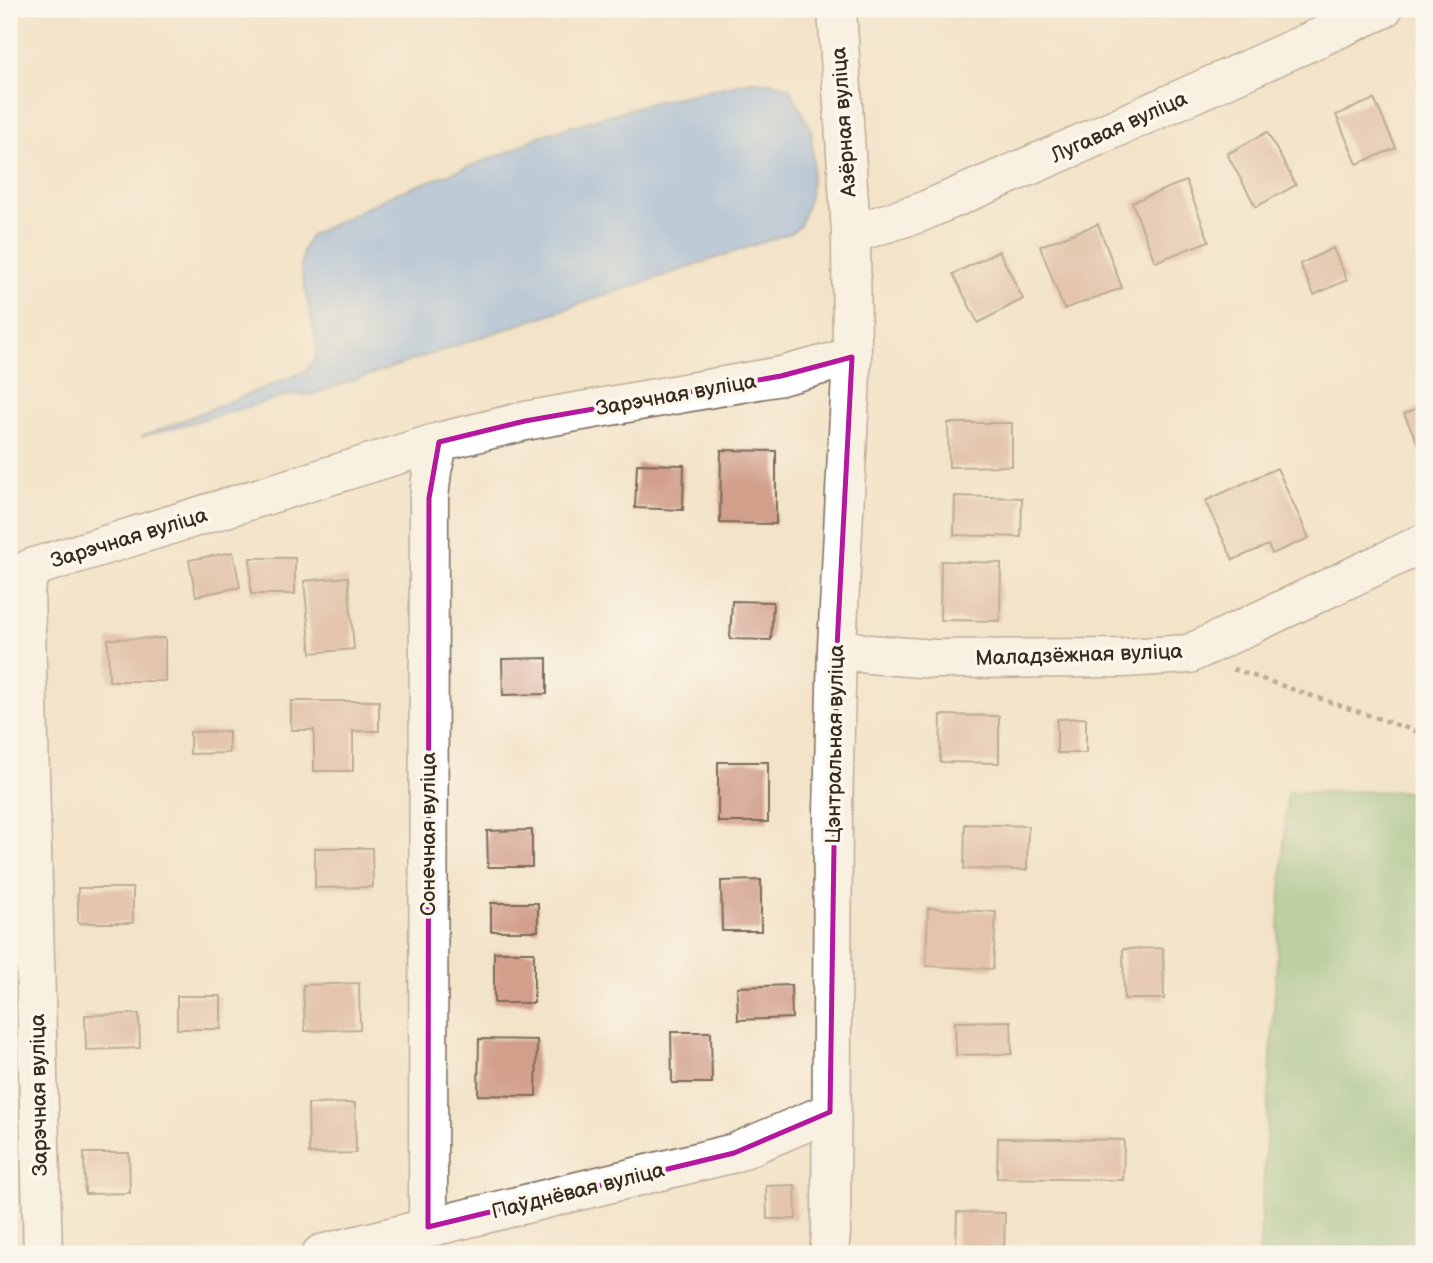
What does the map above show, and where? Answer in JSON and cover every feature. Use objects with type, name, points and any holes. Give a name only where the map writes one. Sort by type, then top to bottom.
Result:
[{"type":"street","name":"Азёрная вуліца","points":[[836,9],[851,234]]},
{"type":"street","name":"Лугавая вуліца","points":[[851,234],[919,213],[1383,9]]},
{"type":"street","name":"Цэнтральная вуліца","points":[[828,1254],[831,1232],[833,811],[837,647],[852,357],[851,234]]},
{"type":"street","name":"Зарэчная вуліца","points":[[43,1254],[25,592],[20,571],[439,442],[524,421],[781,376],[852,357]]},
{"type":"street","name":"Сонечная вуліца","points":[[428,1227],[429,498],[439,442]]},
{"type":"street","name":"Маладзёжная вуліца","points":[[837,647],[868,654],[934,659],[1124,658],[1189,654],[1424,543]]},
{"type":"street","name":"Паўднёвая вуліца","points":[[321,1254],[734,1153],[830,1112]]},
{"type":"path","points":[[1189,654],[1424,734]]},
{"type":"highlighted area","points":[[852,357],[837,647],[830,1112],[734,1153],[428,1227],[429,498],[439,442],[525,421],[781,376]]},
{"type":"green space","points":[[1424,791],[1424,1254],[1259,1254],[1287,792]]},
{"type":"water","points":[[752,81],[777,83],[790,89],[811,129],[813,159],[810,196],[800,226],[790,233],[310,395],[290,395],[141,437],[304,372],[315,360],[317,346],[301,269],[303,250],[311,235],[394,194],[506,153],[542,135],[650,103]]},
{"type":"building","points":[[1424,77],[1424,101],[1415,81]]},
{"type":"building","points":[[1374,99],[1396,148],[1357,164],[1336,115]]},
{"type":"building","points":[[1267,132],[1296,185],[1256,207],[1227,154]]},
{"type":"building","points":[[1186,181],[1209,241],[1155,262],[1132,202]]},
{"type":"building","points":[[1098,224],[1122,288],[1064,309],[1040,246]]},
{"type":"building","points":[[1333,248],[1347,280],[1314,295],[1300,264]]},
{"type":"building","points":[[999,251],[1023,299],[978,323],[953,274]]},
{"type":"building","points":[[1424,405],[1424,457],[1404,414]]},
{"type":"building","points":[[948,423],[1012,423],[1012,466],[949,467]]},
{"type":"building","points":[[721,450],[776,451],[776,524],[720,523]]},
{"type":"building","points":[[637,464],[684,465],[683,510],[635,508]]},
{"type":"building","points":[[1277,468],[1309,538],[1272,554],[1268,545],[1233,560],[1205,501]]},
{"type":"building","points":[[955,496],[1022,498],[1021,537],[954,535]]},
{"type":"building","points":[[233,552],[240,587],[196,596],[189,560]]},
{"type":"building","points":[[250,558],[295,558],[295,594],[251,594]]},
{"type":"building","points":[[941,561],[1001,563],[1000,621],[940,620]]},
{"type":"building","points":[[348,577],[354,649],[311,653],[304,581]]},
{"type":"building","points":[[732,601],[773,602],[771,640],[730,639]]},
{"type":"building","points":[[165,638],[165,681],[109,681],[108,639]]},
{"type":"building","points":[[547,658],[547,694],[503,695],[502,659]]},
{"type":"building","points":[[291,701],[379,701],[379,731],[353,731],[353,771],[314,771],[314,730],[291,730]]},
{"type":"building","points":[[941,715],[999,716],[999,763],[940,762]]},
{"type":"building","points":[[1086,718],[1086,753],[1057,753],[1057,719]]},
{"type":"building","points":[[229,731],[229,753],[190,754],[190,732]]},
{"type":"building","points":[[718,762],[768,762],[768,822],[718,822]]},
{"type":"building","points":[[965,824],[1028,826],[1027,870],[964,869]]},
{"type":"building","points":[[532,830],[532,867],[488,867],[487,831]]},
{"type":"building","points":[[315,848],[372,848],[373,887],[315,888]]},
{"type":"building","points":[[761,880],[761,931],[722,931],[721,881]]},
{"type":"building","points":[[78,888],[133,888],[133,923],[78,923]]},
{"type":"building","points":[[491,903],[538,903],[538,931],[491,931]]},
{"type":"building","points":[[928,908],[996,912],[993,969],[926,966]]},
{"type":"building","points":[[1163,948],[1164,999],[1124,999],[1123,949]]},
{"type":"building","points":[[494,952],[534,952],[534,1003],[494,1003]]},
{"type":"building","points":[[359,983],[360,1029],[305,1031],[303,985]]},
{"type":"building","points":[[791,985],[792,1018],[738,1020],[737,987]]},
{"type":"building","points":[[177,996],[221,996],[221,1029],[177,1029]]},
{"type":"building","points":[[139,1014],[140,1048],[86,1050],[85,1015]]},
{"type":"building","points":[[1011,1021],[1012,1054],[956,1055],[955,1022]]},
{"type":"building","points":[[671,1032],[711,1032],[712,1083],[672,1083]]},
{"type":"building","points":[[479,1039],[537,1040],[536,1096],[478,1095]]},
{"type":"building","points":[[355,1103],[356,1153],[309,1154],[308,1104]]},
{"type":"building","points":[[998,1138],[1124,1140],[1123,1180],[997,1178]]},
{"type":"building","points":[[84,1153],[129,1153],[130,1193],[85,1194]]},
{"type":"building","points":[[795,1185],[796,1219],[767,1219],[766,1186]]},
{"type":"building","points":[[957,1212],[1005,1213],[1004,1251],[956,1251]]}]
